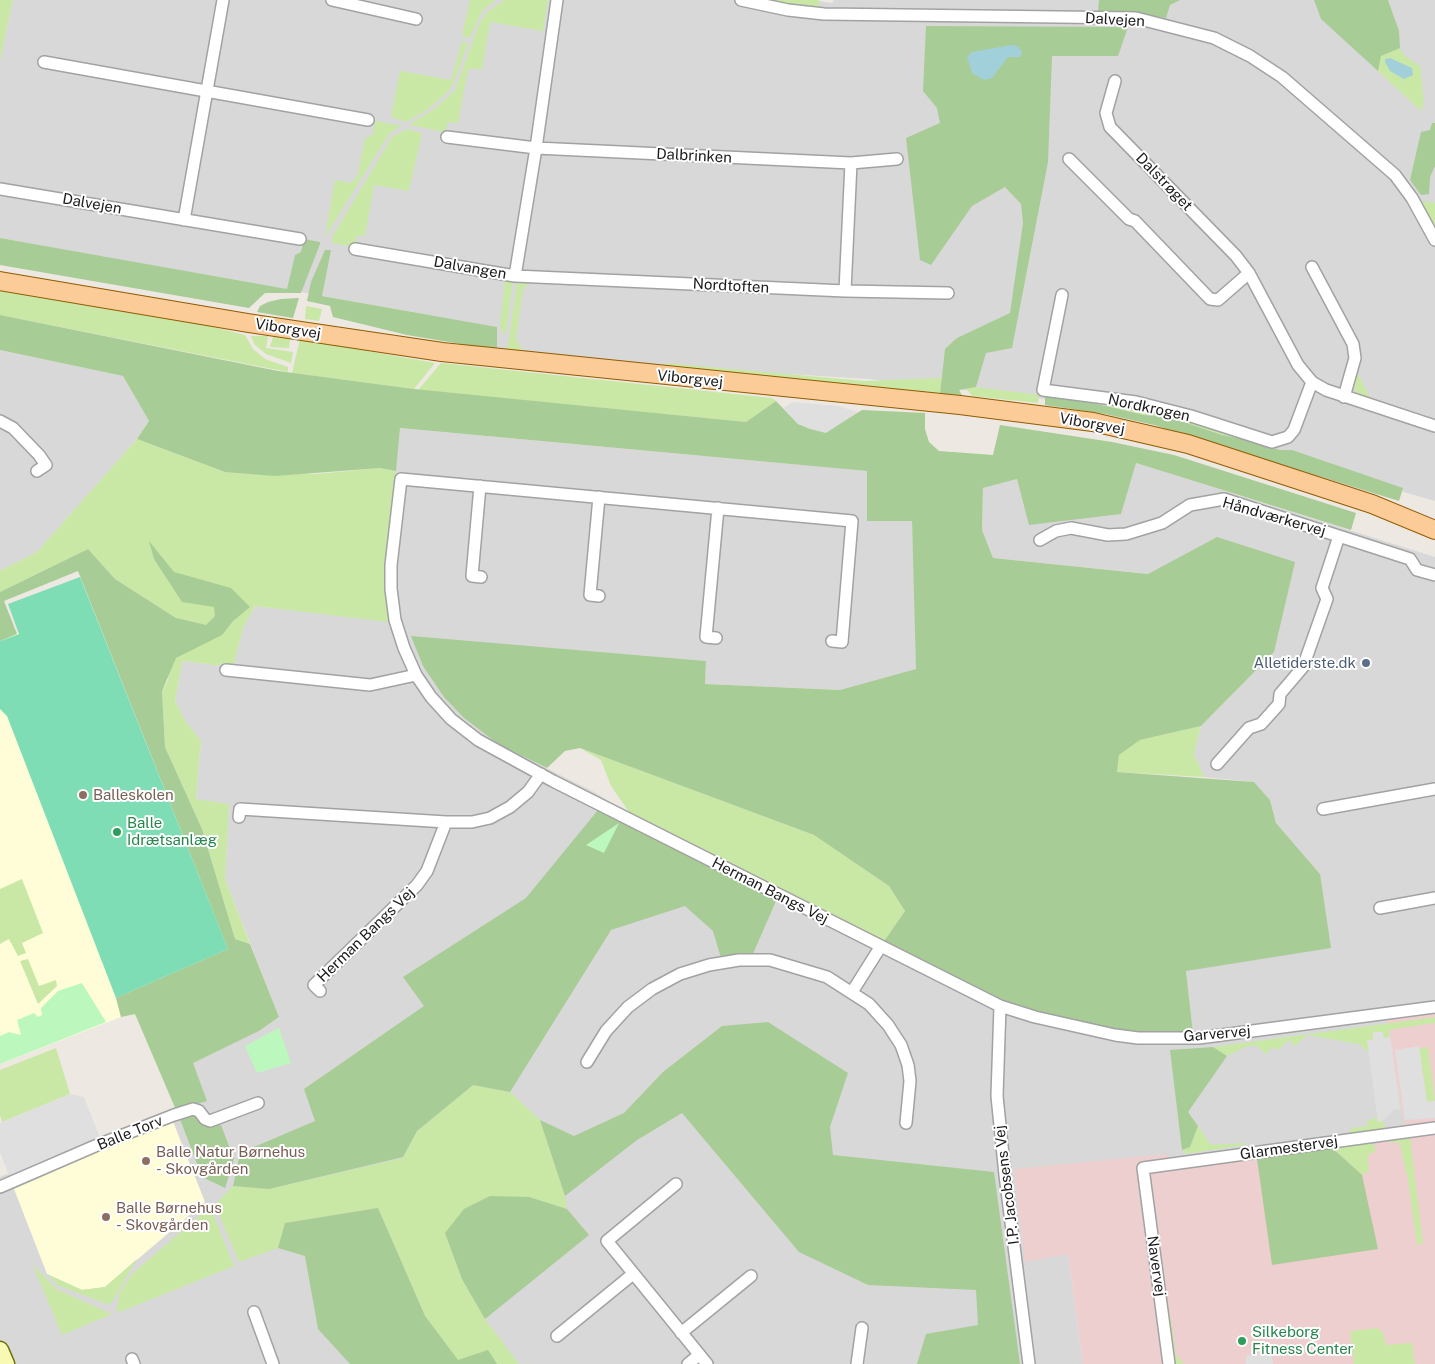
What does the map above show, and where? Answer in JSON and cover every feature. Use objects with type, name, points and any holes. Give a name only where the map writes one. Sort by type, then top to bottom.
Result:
[{"type":"main road","name":"Viborgvej","points":[[0,280],[248,323],[434,351],[511,361],[960,405],[1093,422],[1188,444],[1372,504],[1435,530]]},
{"type":"main road","name":"Viborgvej","points":[[1372,504],[1435,518]]},
{"type":"street","points":[[184,220],[223,0]]},
{"type":"street","points":[[332,0],[416,19]]},
{"type":"street","name":"Dalvangen","points":[[355,249],[515,276],[536,148],[557,0]]},
{"type":"street","name":"Dalvejen","points":[[741,0],[788,10],[824,14],[1136,18],[1214,38],[1250,56],[1282,77],[1395,175],[1412,198],[1435,240]]},
{"type":"street","points":[[44,62],[368,120]]},
{"type":"street","name":"Dalstrøget","points":[[1115,81],[1106,114],[1110,127],[1236,256],[1249,274],[1298,365],[1312,382],[1326,390],[1435,426]]},
{"type":"street","points":[[447,137],[536,148]]},
{"type":"street","name":"Dalbrinken","points":[[536,148],[851,163],[897,159]]},
{"type":"street","points":[[1069,159],[1129,219],[1135,221],[1210,299],[1218,300],[1249,274]]},
{"type":"street","points":[[845,291],[851,163]]},
{"type":"street","name":"Dalvejen","points":[[0,189],[300,239]]},
{"type":"street","points":[[1312,267],[1353,344],[1356,358],[1344,396]]},
{"type":"street","name":"Nordtoften","points":[[515,276],[845,291],[948,293]]},
{"type":"street","name":"Nordkrogen","points":[[1062,295],[1043,390],[1136,402],[1191,416],[1272,442],[1288,437],[1294,430],[1312,382]]},
{"type":"street","points":[[0,421],[14,428],[39,455],[46,465],[37,472]]},
{"type":"street","name":"Herman Bangs Vej","points":[[832,641],[842,642],[852,521],[401,479],[391,565],[391,589],[395,620],[404,648],[416,675],[431,697],[450,719],[478,740],[541,774],[1000,1006]]},
{"type":"street","points":[[480,486],[472,576],[481,577]]},
{"type":"street","points":[[599,497],[590,595],[599,596]]},
{"type":"street","name":"Håndværkervej","points":[[1040,540],[1056,531],[1071,528],[1108,535],[1126,534],[1162,523],[1190,505],[1224,499],[1410,559],[1417,570],[1435,575]]},
{"type":"street","points":[[716,638],[706,637],[718,508]]},
{"type":"street","name":"Håndværkervej","points":[[1217,764],[1249,728],[1261,724],[1279,704],[1280,694],[1303,667],[1327,599],[1322,588],[1339,536]]},
{"type":"street","points":[[226,670],[370,684],[416,675]]},
{"type":"street","points":[[239,818],[240,809],[472,822],[490,818],[516,802],[528,792],[541,774]]},
{"type":"street","points":[[1323,810],[1435,789]]},
{"type":"street","name":"Herman Bangs Vej","points":[[320,991],[314,985],[417,885],[427,872],[446,822]]},
{"type":"street","points":[[1380,908],[1435,898]]},
{"type":"street","points":[[852,992],[881,946]]},
{"type":"street","points":[[587,1062],[606,1031],[634,1002],[652,988],[680,974],[710,964],[738,960],[770,960],[827,977],[869,1004],[888,1025],[901,1045],[908,1065],[910,1081],[906,1123]]},
{"type":"street","name":"Garvervej","points":[[1000,1006],[1034,1017],[1115,1035],[1160,1038],[1199,1038],[1435,1007]]},
{"type":"street","name":"I.P. Jacobsens Vej","points":[[1000,1006],[997,1096],[1004,1175],[1029,1364]]},
{"type":"street","name":"Balle Torv","points":[[0,1187],[95,1146],[174,1115],[193,1109],[199,1111],[205,1119],[210,1121],[258,1103]]},
{"type":"street","name":"Glarmestervej","points":[[1143,1168],[1435,1128]]},
{"type":"street","name":"Navervej","points":[[1143,1168],[1169,1364]]},
{"type":"street","points":[[676,1184],[607,1241],[707,1364]]},
{"type":"street","points":[[558,1336],[632,1274]]},
{"type":"street","points":[[681,1333],[751,1276]]},
{"type":"street","points":[[254,1312],[274,1364]]},
{"type":"street","points":[[856,1364],[862,1328]]},
{"type":"street","points":[[0,1350],[6,1364]]},
{"type":"street","points":[[688,1364],[699,1355]]},
{"type":"shaded area","points":[[13,0],[811,0],[832,3],[834,0],[1435,0],[1435,501],[1171,425],[1052,400],[869,379],[656,366],[497,350],[496,327],[0,238],[0,61]]},
{"type":"shaded area","points":[[0,350],[123,376],[149,421],[137,439],[37,552],[0,571]]},
{"type":"shaded area","points":[[793,402],[838,406],[858,412],[826,433],[798,424],[783,408]]},
{"type":"shaded area","points":[[399,428],[868,471],[912,521],[917,669],[840,690],[705,684],[706,661],[411,637],[498,744],[594,792],[631,815],[1193,1033],[1186,971],[1320,874],[1276,823],[1270,800],[1254,782],[1204,777],[1194,754],[1201,726],[1274,652],[1217,537],[1149,574],[993,558],[982,530],[983,488],[1017,479],[1136,463],[1435,557],[1435,1003],[1386,1010],[1401,1108],[1409,1136],[1068,1254],[1083,1364],[0,1364],[0,1177],[203,1099],[192,1063],[259,1031],[279,1017],[225,879],[229,804],[196,800],[201,740],[187,724],[175,701],[182,662],[220,666],[221,663],[234,664],[243,628],[255,606],[388,621],[386,568]]},
{"type":"shaded area","points":[[21,632],[121,1017],[0,1064],[0,641]]},
{"type":"shaded area","points":[[1435,1003],[1435,1364],[1083,1364],[1068,1254],[1025,1262],[1014,1169],[1167,1154],[1175,1167],[1408,1135],[1401,1108],[1386,1009]]},
{"type":"shaded area","points":[[1373,1032],[1383,1032],[1384,1038],[1390,1037],[1400,1109],[1394,1110],[1383,1121],[1378,1122],[1367,1040],[1373,1040]]},
{"type":"shaded area","points":[[1419,1046],[1427,1102],[1435,1101],[1435,1118],[1405,1120],[1395,1050]]},
{"type":"shaded area","points":[[70,1094],[84,1097],[100,1138],[9,1175],[0,1152],[0,1123]]},
{"type":"shaded area","name":"Balle Børnehus - Skovgården","points":[[172,1119],[205,1202],[105,1287],[82,1290],[47,1274],[14,1189]]},
{"type":"shaded area","points":[[1271,1351],[1273,1364],[1246,1364],[1246,1356]]},
{"type":"green space","points":[[0,0],[13,0],[0,61]]},
{"type":"green space","points":[[470,0],[496,0],[482,11],[470,38],[462,36]]},
{"type":"green space","points":[[504,0],[548,0],[543,31],[490,22],[482,69],[468,69],[458,123],[448,122],[445,132],[409,125],[438,106],[455,90],[479,24],[486,13]]},
{"type":"green space","points":[[762,0],[819,0],[819,9],[787,5]]},
{"type":"green space","points":[[1099,0],[1180,0],[1170,5],[1166,18],[1135,13],[1098,12]]},
{"type":"green space","points":[[1314,0],[1388,0],[1399,31],[1400,48],[1381,56],[1378,71],[1321,19]]},
{"type":"green space","points":[[926,26],[1128,27],[1118,56],[1052,56],[1048,162],[1012,348],[986,353],[976,387],[959,390],[962,395],[940,394],[945,349],[957,338],[1010,313],[1023,223],[1021,204],[1005,187],[972,206],[931,265],[920,260],[906,138],[940,123],[937,108],[923,91]]},
{"type":"green space","points":[[462,41],[468,43],[449,91],[427,110],[406,122],[391,117],[400,71],[451,80]]},
{"type":"green space","points":[[1400,48],[1405,56],[1420,66],[1424,102],[1421,111],[1378,71],[1381,56]]},
{"type":"green space","points":[[375,121],[401,126],[389,134],[325,237],[335,180],[350,183],[357,177],[365,139],[373,134]]},
{"type":"green space","points":[[1432,123],[1435,123],[1435,166],[1430,177],[1429,194],[1421,195],[1410,180],[1421,132],[1430,130]]},
{"type":"green space","points":[[407,129],[422,133],[409,191],[374,185],[365,236],[357,235],[354,247],[332,243],[332,237],[392,137]]},
{"type":"green space","points":[[1421,201],[1435,203],[1435,227],[1434,224]]},
{"type":"green space","points":[[0,238],[287,289],[295,255],[301,252],[304,239],[320,242],[320,244],[301,293],[265,293],[249,308],[0,265]]},
{"type":"green space","points":[[325,250],[331,250],[322,296],[497,327],[497,350],[407,335],[333,317],[330,306],[307,301],[311,282]]},
{"type":"green space","points":[[505,280],[513,281],[506,333],[502,332],[500,326]]},
{"type":"green space","points":[[517,283],[530,283],[523,289],[516,339],[524,353],[507,352]]},
{"type":"green space","points":[[0,289],[178,318],[245,335],[253,349],[265,359],[288,367],[288,372],[0,315]]},
{"type":"green space","points":[[299,298],[293,318],[257,312],[260,306],[268,302]]},
{"type":"green space","points":[[306,306],[322,309],[319,321],[305,319]]},
{"type":"green space","points":[[0,315],[278,371],[414,389],[746,422],[776,401],[798,424],[826,432],[862,410],[925,413],[925,429],[929,442],[939,451],[993,455],[1000,425],[1112,442],[1174,455],[1356,513],[1351,530],[1136,463],[1121,514],[1029,525],[1017,479],[983,488],[982,530],[993,558],[1148,574],[1217,537],[1295,562],[1274,652],[1201,726],[1140,740],[1119,755],[1117,772],[1254,782],[1270,800],[1276,823],[1320,874],[1331,948],[1186,971],[1193,1033],[1111,1031],[1053,1019],[1002,1001],[883,943],[905,911],[889,886],[814,835],[580,748],[565,751],[547,768],[498,744],[463,717],[444,697],[423,666],[411,636],[706,661],[705,684],[840,690],[916,669],[912,521],[867,521],[867,471],[400,428],[396,471],[380,468],[275,476],[225,472],[137,439],[149,421],[123,376],[0,350]]},
{"type":"green space","points":[[251,336],[268,336],[266,348],[293,352],[291,363],[266,354],[254,344]]},
{"type":"green space","points":[[273,337],[290,338],[289,348],[270,347]]},
{"type":"green space","points":[[300,339],[435,363],[414,389],[292,373]]},
{"type":"green space","points":[[441,363],[772,398],[776,401],[746,422],[418,390]]},
{"type":"green space","points":[[665,363],[865,381],[942,378],[940,394],[665,368]]},
{"type":"green space","points":[[1358,374],[1371,400],[1355,392],[1354,382]]},
{"type":"green space","points":[[976,387],[1039,395],[1038,403],[972,396],[966,388]]},
{"type":"green space","points":[[1045,396],[1088,402],[1144,415],[1169,417],[1222,435],[1280,450],[1292,450],[1403,488],[1399,501],[1154,425],[1105,414],[1045,405]]},
{"type":"green space","points":[[1088,402],[1180,418],[1255,442],[1222,435],[1169,417],[1144,415]]},
{"type":"green space","points":[[137,439],[225,472],[315,474],[380,468],[396,471],[386,568],[388,622],[255,606],[243,628],[234,664],[221,663],[220,666],[182,662],[175,701],[187,724],[201,740],[196,799],[229,804],[225,879],[250,944],[235,939],[202,829],[165,747],[162,691],[168,680],[176,618],[115,579],[88,549],[0,592],[0,571],[37,552]]},
{"type":"green space","points":[[149,541],[174,572],[231,588],[250,607],[233,621],[222,635],[176,658],[162,691],[165,747],[202,829],[235,939],[250,944],[279,1017],[259,1031],[193,1063],[207,1101],[176,1110],[135,1014],[121,1017],[116,998],[228,949],[78,571],[4,601],[17,634],[0,641],[0,592],[88,549],[115,579],[176,618],[206,625],[215,616],[214,607],[182,602],[154,559]]},
{"type":"green space","name":"Balle Idrætsanlæg","points":[[80,577],[228,949],[116,998],[7,716],[0,709],[0,641],[19,634],[8,604]]},
{"type":"green space","points":[[1201,726],[1194,754],[1204,777],[1117,772],[1119,755],[1140,740]]},
{"type":"green space","points":[[580,748],[814,835],[889,886],[905,911],[883,943],[631,815],[611,786],[601,760]]},
{"type":"green space","points":[[598,810],[776,901],[752,956],[721,958],[713,931],[685,906],[611,930],[510,1092],[473,1085],[417,1131],[403,1157],[269,1189],[233,1186],[240,1153],[315,1121],[304,1089],[424,1006],[403,977],[526,898]]},
{"type":"green space","points":[[619,823],[604,853],[586,845]]},
{"type":"green space","points":[[22,879],[43,933],[22,943],[26,953],[18,956],[9,939],[0,944],[0,889]]},
{"type":"green space","points":[[28,959],[39,986],[56,980],[57,986],[38,1004],[20,961]]},
{"type":"green space","points":[[82,983],[106,1022],[0,1064],[0,1036],[9,1032],[21,1035],[17,1020],[34,1013],[38,1017],[42,1015],[41,1008],[58,991]]},
{"type":"green space","points":[[1435,1017],[1435,1023],[1389,1030],[1390,1037],[1367,1041],[1369,1053],[1359,1044],[1307,1035],[1295,1046],[1289,1040],[1278,1050],[1273,1047],[1266,1054],[1257,1046],[1247,1046],[1227,1056],[1213,1047]]},
{"type":"green space","points":[[768,1022],[848,1073],[830,1127],[833,1155],[994,1172],[1020,1364],[917,1364],[926,1334],[978,1325],[976,1290],[868,1285],[799,1252],[682,1113],[637,1140],[565,1196],[540,1120],[574,1136],[624,1113],[663,1072],[722,1026]]},
{"type":"green space","points":[[279,1028],[291,1063],[257,1073],[245,1046]]},
{"type":"green space","points":[[1213,1047],[1227,1056],[1188,1112],[1198,1126],[1190,1147],[1182,1150],[1170,1050]]},
{"type":"green space","points":[[1428,1047],[1435,1101],[1427,1102],[1419,1049]]},
{"type":"green space","points":[[56,1048],[70,1094],[2,1122],[0,1115],[0,1070]]},
{"type":"green space","points":[[473,1085],[510,1092],[540,1120],[565,1196],[567,1209],[529,1197],[445,1233],[462,1279],[485,1319],[519,1364],[497,1364],[488,1350],[458,1361],[425,1316],[378,1208],[286,1223],[278,1248],[239,1262],[215,1205],[233,1186],[269,1189],[403,1158],[417,1131]]},
{"type":"green space","points":[[191,1115],[198,1116],[210,1124],[221,1125],[234,1159],[225,1188],[202,1177],[180,1119]]},
{"type":"green space","points":[[1377,1118],[1378,1122],[1384,1121],[1385,1128],[1349,1133],[1352,1128],[1368,1126],[1367,1120]]},
{"type":"green space","points":[[1198,1126],[1211,1145],[1243,1143],[1245,1145],[1184,1154],[1183,1150],[1190,1147]]},
{"type":"green space","points":[[1410,1136],[1423,1244],[1417,1245],[1408,1180],[1399,1142],[1390,1143],[1392,1139]]},
{"type":"green space","points":[[1373,1141],[1376,1151],[1368,1155],[1369,1171],[1362,1175],[1331,1147]]},
{"type":"green space","points":[[1331,1147],[1362,1175],[1378,1249],[1272,1265],[1257,1159]]},
{"type":"green space","points":[[490,1196],[529,1197],[567,1209],[589,1235],[485,1319],[462,1279],[445,1233],[464,1209]]},
{"type":"green space","points":[[378,1208],[425,1316],[458,1360],[488,1350],[497,1364],[350,1364],[318,1329],[305,1256],[278,1248],[285,1223]]},
{"type":"green space","points":[[207,1209],[211,1209],[234,1266],[117,1313],[119,1293],[132,1274]]},
{"type":"green space","points":[[137,1259],[110,1305],[59,1286],[47,1274],[82,1290],[105,1287]]},
{"type":"green space","points":[[33,1265],[56,1289],[112,1314],[62,1335]]},
{"type":"green space","points":[[1167,1316],[1171,1318],[1176,1355],[1184,1364],[1174,1364]]},
{"type":"green space","points":[[1378,1328],[1383,1333],[1386,1345],[1412,1343],[1415,1364],[1354,1364],[1350,1331]]},
{"type":"water","points":[[1012,45],[1019,47],[1022,53],[1020,57],[1008,57],[992,78],[984,80],[972,73],[967,57],[972,52]]},
{"type":"water","points":[[1390,58],[1412,68],[1413,75],[1404,79],[1390,71],[1385,59]]},
{"type":"place","name":"Alletiderste.dk","points":[[1366,663]]},
{"type":"place","name":"Balleskolen","points":[[83,795]]},
{"type":"place","name":"Balle Idrætsanlæg","points":[[117,832]]},
{"type":"place","name":"Balle Natur Børnehus - Skovgården","points":[[146,1161]]},
{"type":"place","name":"Balle Børnehus - Skovgården","points":[[106,1217]]},
{"type":"place","name":"Silkeborg Fitness Center","points":[[1242,1341]]}]
